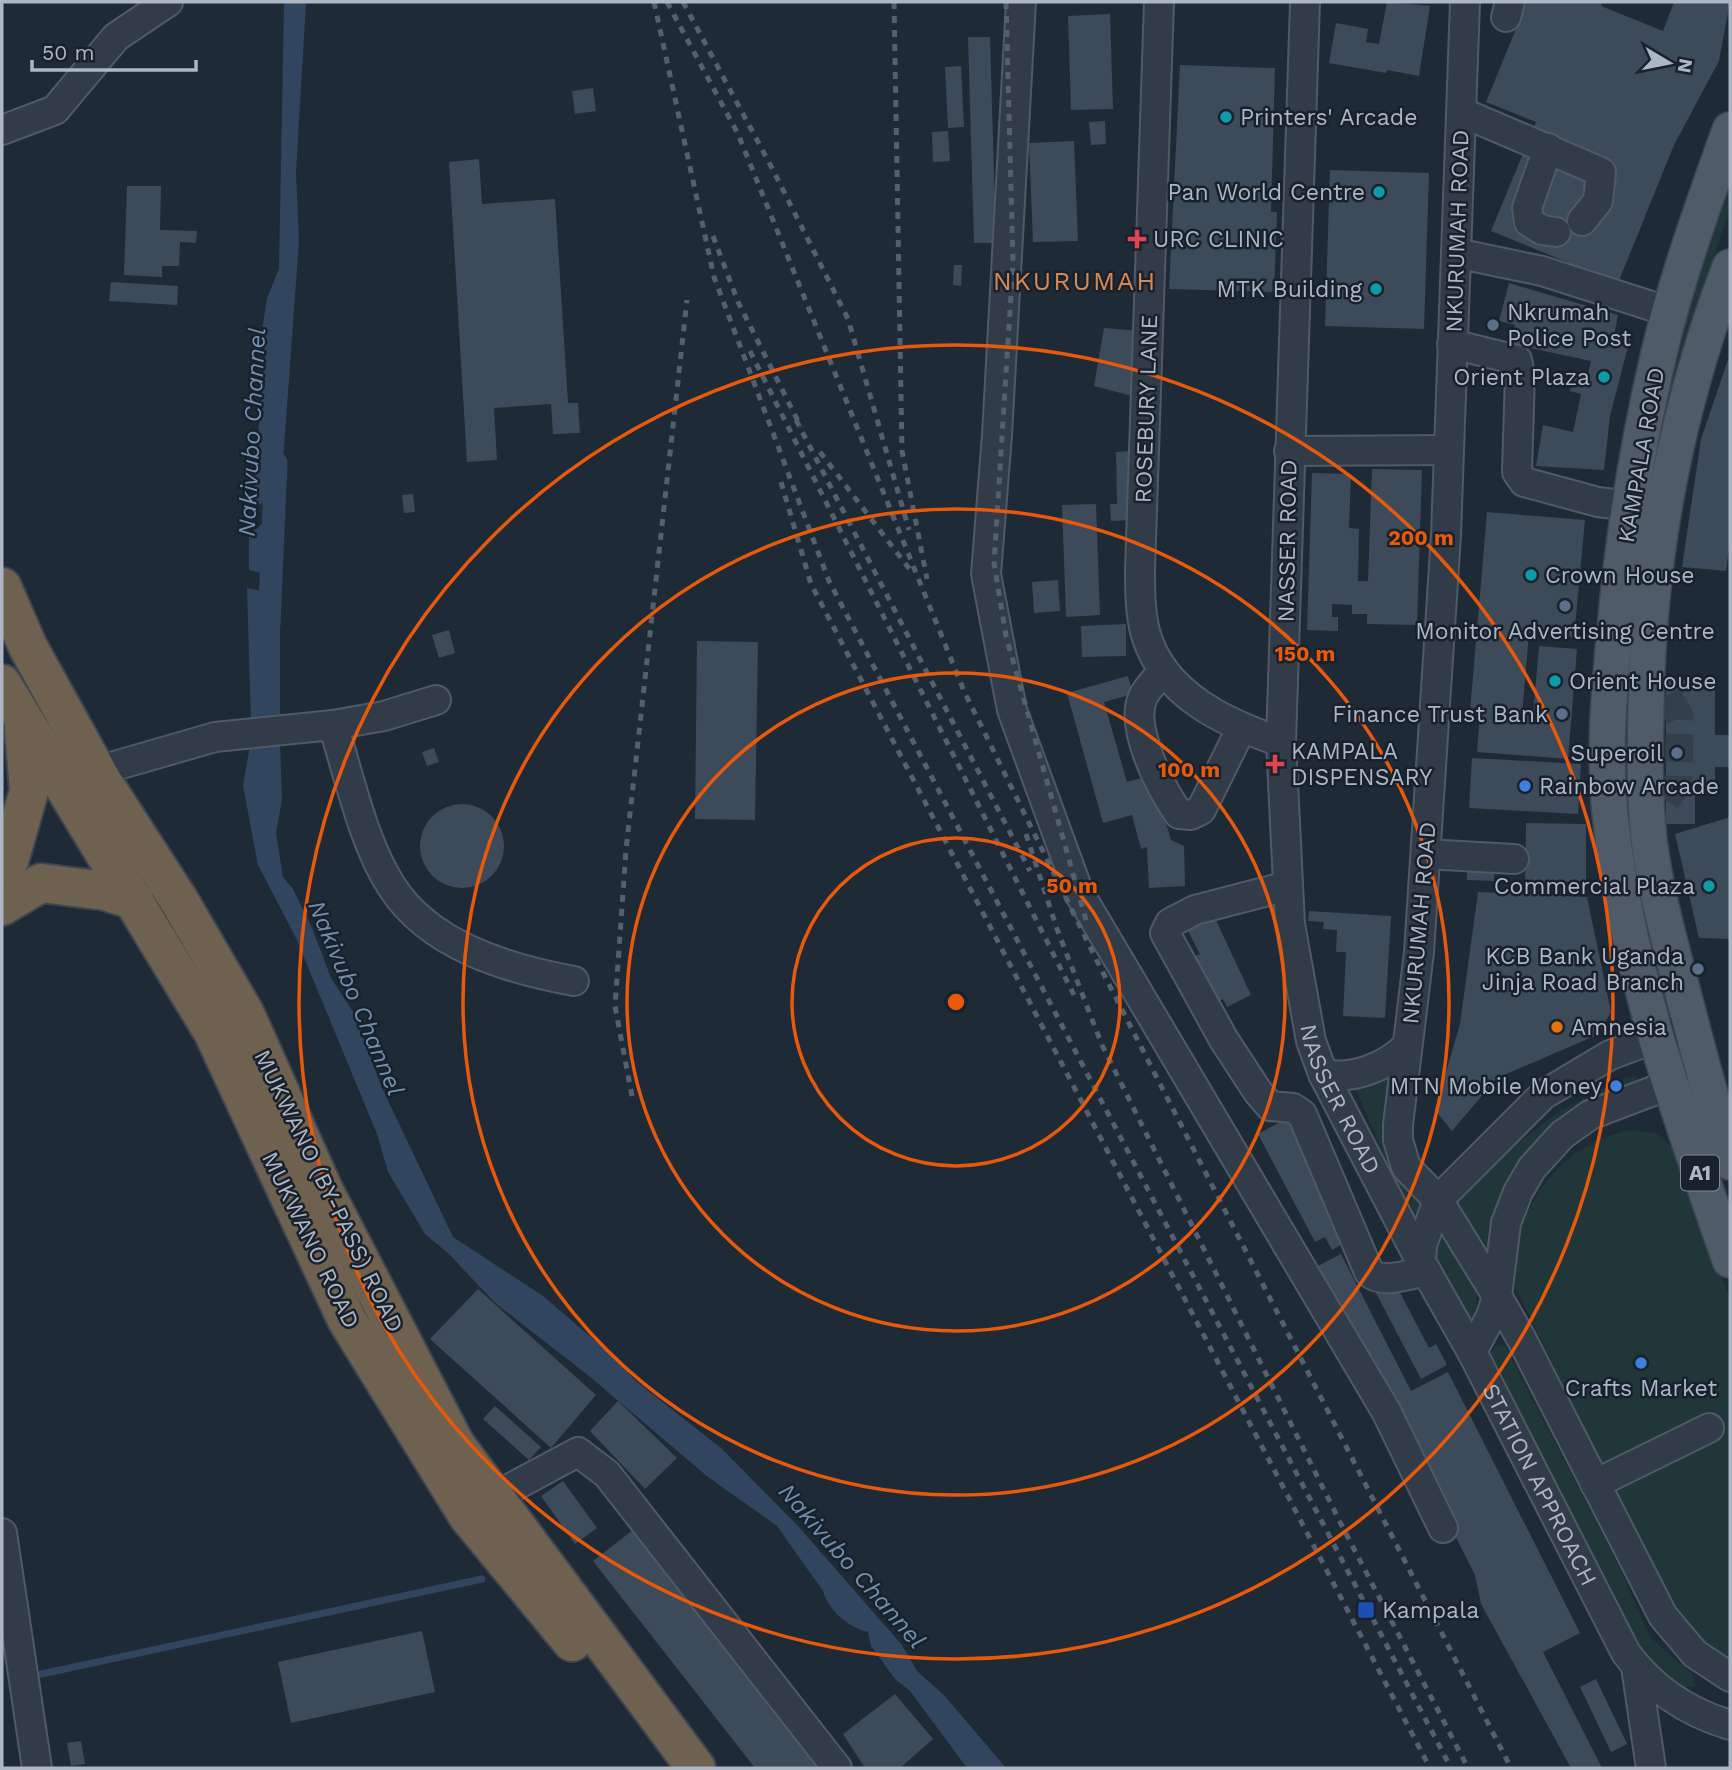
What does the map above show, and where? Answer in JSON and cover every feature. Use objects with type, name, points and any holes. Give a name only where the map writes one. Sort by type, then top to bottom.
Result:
[{"type":"highway","name":"MUKWANO (BY-PASS) ROAD","points":[[2,587],[28,647],[97,771],[180,902],[244,1014],[349,1239],[455,1444],[690,1759]]},
{"type":"highway","name":"MUKWANO ROAD","points":[[2,684],[24,725],[213,1032],[347,1320],[468,1516],[600,1675],[690,1759]]},
{"type":"highway","points":[[2,869],[9,861],[29,791],[24,725]]},
{"type":"highway","points":[[2,906],[41,883],[105,891],[134,900]]},
{"type":"main road","name":"KAMPALA ROAD","points":[[1669,1086],[1654,1038],[1626,914],[1609,806],[1608,699],[1618,592],[1659,352],[1730,130]]},
{"type":"main road","name":"KAMPALA ROAD","points":[[1703,1073],[1657,892],[1656,680],[1652,595],[1676,435],[1696,363],[1727,285]]},
{"type":"main road","name":"A1","points":[[1703,1073],[1730,1162]]},
{"type":"main road","name":"A1","points":[[1669,1086],[1730,1260]]},
{"type":"street","points":[[2,130],[55,110],[116,37],[169,2]]},
{"type":"street","points":[[1021,2],[998,435],[986,574],[1012,710],[1079,893],[1386,1411],[1443,1528]]},
{"type":"street","name":"ROSEBURY LANE","points":[[1159,2],[1140,570],[1145,633],[1163,671],[1207,709],[1241,729],[1281,742]]},
{"type":"street","name":"NASSER ROAD","points":[[1305,2],[1281,742],[1287,886],[1302,999],[1311,1041],[1323,1074],[1423,1266]]},
{"type":"street","name":"NKURUMAH ROAD","points":[[1438,1199],[1413,1177],[1400,1148],[1398,1125],[1419,952],[1426,854],[1449,450],[1465,2]]},
{"type":"street","points":[[1461,112],[1548,148],[1601,172],[1598,201],[1569,227],[1542,230],[1530,222],[1527,208],[1548,148]]},
{"type":"street","points":[[1456,253],[1542,271],[1670,312]]},
{"type":"street","points":[[1452,344],[1517,360],[1520,375],[1517,472],[1524,482],[1598,502],[1631,506]]},
{"type":"street","points":[[1289,451],[1449,450]]},
{"type":"street","points":[[1163,671],[1142,699],[1138,717],[1143,740],[1168,799],[1179,814],[1191,815],[1201,810],[1241,729]]},
{"type":"street","points":[[97,771],[215,737],[333,725],[384,716],[436,700]]},
{"type":"street","points":[[333,725],[376,854],[391,886],[414,914],[458,945],[510,966],[574,981]]},
{"type":"street","points":[[1426,854],[1514,859]]},
{"type":"street","points":[[1287,886],[1195,910],[1170,923],[1165,933],[1258,1092],[1270,1106],[1293,1108],[1302,1114],[1369,1272],[1379,1278],[1387,1279],[1423,1266],[1426,1230],[1438,1199],[1518,1116],[1552,1088],[1610,1055],[1691,1025]]},
{"type":"street","points":[[1323,1074],[1341,1076],[1360,1072],[1387,1062],[1407,1046]]},
{"type":"street","points":[[1472,1352],[1491,1316],[1497,1296],[1506,1223],[1518,1192],[1545,1151],[1590,1115],[1703,1073]]},
{"type":"street","points":[[1438,1199],[1497,1296],[1671,1628],[1695,1654],[1730,1677]]},
{"type":"street","name":"STATION APPROACH","points":[[1423,1266],[1472,1352],[1604,1615],[1636,1667],[1648,1681],[1686,1707],[1730,1725]]},
{"type":"street","points":[[1595,1484],[1709,1428]]},
{"type":"street","points":[[494,1497],[578,1452],[607,1474],[837,1768]]},
{"type":"street","points":[[2,1532],[37,1768]]},
{"type":"street","points":[[1636,1667],[1651,1768]]},
{"type":"green space","points":[[1728,183],[1730,209],[1682,352],[1655,499],[1643,498],[1664,377]]},
{"type":"green space","points":[[1342,1057],[1352,1065],[1397,1066],[1399,1175],[1421,1206],[1416,1230]]},
{"type":"green space","points":[[1635,1076],[1640,1080],[1636,1085],[1519,1170],[1491,1224],[1487,1271],[1452,1207],[1517,1144],[1558,1112],[1624,1078]]},
{"type":"green space","name":"Crafts Market","points":[[1634,1130],[1657,1134],[1675,1150],[1730,1299],[1730,1669],[1703,1650],[1681,1616],[1624,1509],[1514,1285],[1520,1231],[1545,1184],[1563,1164],[1584,1148],[1608,1136]]},
{"type":"green space","points":[[1436,1223],[1476,1291],[1478,1319],[1468,1325],[1432,1259]]},
{"type":"green space","points":[[1498,1345],[1506,1347],[1621,1571],[1650,1637],[1693,1675],[1694,1686],[1681,1688],[1645,1661],[1487,1364],[1489,1355]]},
{"type":"water","points":[[284,2],[306,2],[296,172],[299,241],[281,489],[251,511],[265,360],[262,330],[267,298],[279,269]]},
{"type":"water","points":[[281,508],[281,578],[249,570],[249,535]]},
{"type":"water","points":[[247,588],[280,595],[280,723],[251,724]]},
{"type":"water","points":[[250,745],[280,745],[282,800],[276,833],[283,877],[293,889],[312,928],[331,978],[355,1015],[382,1088],[453,1237],[543,1296],[612,1355],[636,1381],[722,1449],[798,1526],[902,1645],[917,1671],[944,1695],[1006,1768],[967,1768],[910,1691],[895,1679],[871,1646],[868,1632],[854,1627],[829,1605],[823,1591],[777,1526],[708,1477],[589,1376],[494,1302],[449,1254],[425,1234],[388,1172],[377,1134],[296,938],[258,865],[243,786]]},
{"type":"building","points":[[1387,2],[1430,6],[1419,76],[1329,63],[1336,23],[1368,29],[1366,42],[1379,44]]},
{"type":"building","points":[[1527,2],[1602,2],[1601,6],[1663,31],[1674,2],[1730,2],[1719,61],[1674,145],[1618,283],[1491,231],[1536,122],[1486,102]]},
{"type":"building","points":[[1110,14],[1113,109],[1071,110],[1068,16]]},
{"type":"building","points":[[968,37],[990,37],[996,243],[974,243]]},
{"type":"building","points":[[1180,65],[1275,68],[1271,212],[1277,212],[1274,292],[1169,289]]},
{"type":"building","points":[[961,66],[964,127],[948,128],[945,67]]},
{"type":"building","points":[[593,88],[596,111],[575,114],[572,91]]},
{"type":"building","points":[[1105,121],[1106,144],[1091,145],[1089,122]]},
{"type":"building","points":[[948,131],[950,161],[933,162],[932,132]]},
{"type":"building","points":[[1074,141],[1078,241],[1033,242],[1029,143]]},
{"type":"building","points":[[479,159],[482,204],[555,199],[568,403],[578,403],[580,433],[553,434],[551,404],[494,408],[497,460],[467,462],[449,162]]},
{"type":"building","points":[[1330,170],[1429,173],[1424,329],[1325,326]]},
{"type":"building","points":[[127,186],[161,186],[160,230],[197,231],[196,243],[180,242],[179,266],[162,266],[162,277],[124,275]]},
{"type":"building","points":[[954,265],[962,265],[961,286],[953,285]]},
{"type":"building","points":[[111,282],[178,286],[177,305],[109,301]]},
{"type":"building","name":"Orient Plaza","points":[[1509,283],[1618,315],[1615,331],[1630,339],[1610,416],[1604,470],[1536,466],[1543,425],[1573,432],[1581,394],[1570,391],[1574,375],[1587,378],[1591,361],[1511,344],[1515,325],[1499,321]]},
{"type":"building","points":[[1104,328],[1140,331],[1136,397],[1094,386]]},
{"type":"building","points":[[1730,354],[1730,541],[1726,571],[1682,567],[1701,439]]},
{"type":"building","points":[[1130,451],[1132,520],[1111,521],[1110,504],[1117,504],[1116,452]]},
{"type":"building","points":[[1372,469],[1422,470],[1417,625],[1367,624],[1367,614],[1352,614],[1352,605],[1332,604],[1332,617],[1338,617],[1338,631],[1307,630],[1312,473],[1351,474],[1349,528],[1359,529],[1358,581],[1368,581]]},
{"type":"building","points":[[413,494],[415,512],[404,513],[402,495]]},
{"type":"building","points":[[1096,504],[1100,615],[1066,617],[1062,505]]},
{"type":"building","points":[[1487,512],[1585,520],[1574,637],[1529,633],[1522,715],[1533,716],[1539,646],[1577,649],[1568,759],[1477,752],[1480,712],[1470,711]]},
{"type":"building","points":[[1058,580],[1060,611],[1034,613],[1032,582]]},
{"type":"building","points":[[1126,624],[1126,656],[1082,657],[1081,626]]},
{"type":"building","points":[[449,630],[455,653],[439,658],[432,635]]},
{"type":"building","points":[[697,641],[758,642],[755,820],[695,819]]},
{"type":"building","points":[[1128,676],[1133,694],[1104,702],[1127,782],[1152,775],[1171,840],[1184,846],[1185,886],[1149,888],[1147,847],[1141,849],[1132,815],[1103,823],[1067,693]]},
{"type":"building","points":[[1666,680],[1715,680],[1715,735],[1730,735],[1730,767],[1715,767],[1715,782],[1695,782],[1695,824],[1666,824]]},
{"type":"building","points":[[434,748],[439,762],[427,766],[422,752]]},
{"type":"building","name":"Rainbow Arcade","points":[[1472,758],[1581,764],[1578,814],[1469,808]]},
{"type":"building","points":[[462,804],[478,807],[492,816],[501,830],[504,846],[501,862],[492,876],[478,885],[462,888],[446,885],[432,876],[423,862],[420,846],[423,830],[432,816],[446,807]]},
{"type":"building","name":"Commercial Plaza","points":[[1730,817],[1730,939],[1699,938],[1675,834]]},
{"type":"building","points":[[1526,823],[1586,824],[1586,882],[1525,882]]},
{"type":"building","points":[[1467,865],[1495,866],[1494,881],[1467,880]]},
{"type":"building","points":[[1478,892],[1587,897],[1611,1012],[1597,1035],[1497,1078],[1452,1131],[1435,1110],[1460,1024]]},
{"type":"building","points":[[1309,911],[1391,916],[1385,1018],[1343,1016],[1346,952],[1336,952],[1337,930],[1323,929],[1324,922],[1308,921]]},
{"type":"building","points":[[1213,914],[1251,995],[1227,1007],[1223,999],[1215,1003],[1188,959],[1200,954],[1186,927]]},
{"type":"building","points":[[1286,1119],[1350,1240],[1332,1250],[1325,1237],[1315,1242],[1258,1134]]},
{"type":"building","points":[[1341,1254],[1411,1391],[1448,1372],[1580,1633],[1543,1652],[1602,1768],[1571,1768],[1481,1604],[1475,1575],[1318,1266]]},
{"type":"building","points":[[1395,1283],[1429,1348],[1436,1344],[1447,1365],[1421,1379],[1376,1293]]},
{"type":"building","points":[[478,1289],[596,1395],[551,1448],[430,1339]]},
{"type":"building","points":[[618,1401],[677,1458],[645,1489],[590,1431]]},
{"type":"building","points":[[495,1406],[541,1447],[529,1460],[483,1419]]},
{"type":"building","points":[[563,1481],[597,1528],[575,1544],[541,1496]]},
{"type":"building","points":[[633,1530],[819,1768],[755,1768],[593,1561]]},
{"type":"building","points":[[422,1631],[435,1692],[291,1723],[278,1662]]},
{"type":"building","points":[[1596,1679],[1627,1744],[1611,1752],[1580,1687]]},
{"type":"building","points":[[895,1694],[933,1739],[900,1768],[865,1768],[843,1734]]},
{"type":"building","points":[[81,1741],[85,1764],[71,1766],[67,1743]]},
{"type":"waterway","name":"Nakivubo Channel","points":[[269,624],[276,463]]},
{"type":"waterway","points":[[37,1675],[482,1579]]},
{"type":"tunnel","points":[[1666,693],[1680,717],[1678,784],[1666,800]]},
{"type":"railway","points":[[654,2],[714,277],[829,581],[1451,1768]]},
{"type":"railway","points":[[667,2],[738,134],[964,691],[1097,961],[1511,1768]]},
{"type":"railway","points":[[683,2],[772,168],[848,319],[909,530]]},
{"type":"railway","points":[[894,2],[902,451],[927,579]]},
{"type":"railway","points":[[1006,2],[1013,263],[994,563],[1006,636],[1088,927]]},
{"type":"railway","points":[[713,236],[738,302],[801,427]]},
{"type":"railway","points":[[632,1096],[615,1006],[626,850],[687,300]]},
{"type":"railway","points":[[750,351],[1074,995]]},
{"type":"railway","points":[[796,420],[1030,871]]},
{"type":"railway","points":[[820,452],[911,571]]},
{"type":"railway","points":[[781,482],[811,584],[1430,1768]]},
{"type":"railway","points":[[1026,834],[1057,929],[1102,1045],[1340,1522],[1468,1768]]},
{"type":"place","name":"Printers' Arcade","points":[[1226,117]]},
{"type":"place","name":"Pan World Centre","points":[[1379,192]]},
{"type":"place","name":"URC CLINIC","points":[[1137,239]]},
{"type":"place","name":"MTK Building","points":[[1376,289]]},
{"type":"place","name":"Nkrumah Police Post","points":[[1493,325]]},
{"type":"place","name":"Orient Plaza","points":[[1604,377]]},
{"type":"place","name":"Crown House","points":[[1531,575]]},
{"type":"place","name":"Monitor Advertising Centre","points":[[1565,606]]},
{"type":"place","name":"Orient House","points":[[1555,681]]},
{"type":"place","name":"Finance Trust Bank","points":[[1562,714]]},
{"type":"place","name":"Superoil","points":[[1677,753]]},
{"type":"place","name":"KAMPALA DISPENSARY","points":[[1275,764]]},
{"type":"place","name":"Rainbow Arcade","points":[[1525,786]]},
{"type":"place","name":"Commercial Plaza","points":[[1709,886]]},
{"type":"place","name":"KCB Bank Uganda Jinja Road Branch","points":[[1698,969]]},
{"type":"place","name":"Amnesia","points":[[1557,1027]]},
{"type":"place","name":"MTN Mobile Money","points":[[1616,1086]]},
{"type":"place","name":"Crafts Market","points":[[1641,1363]]},
{"type":"place","name":"Kampala","points":[[1366,1610]]},
{"type":"district","name":"NKURUMAH","points":[[1075,281]]}]
